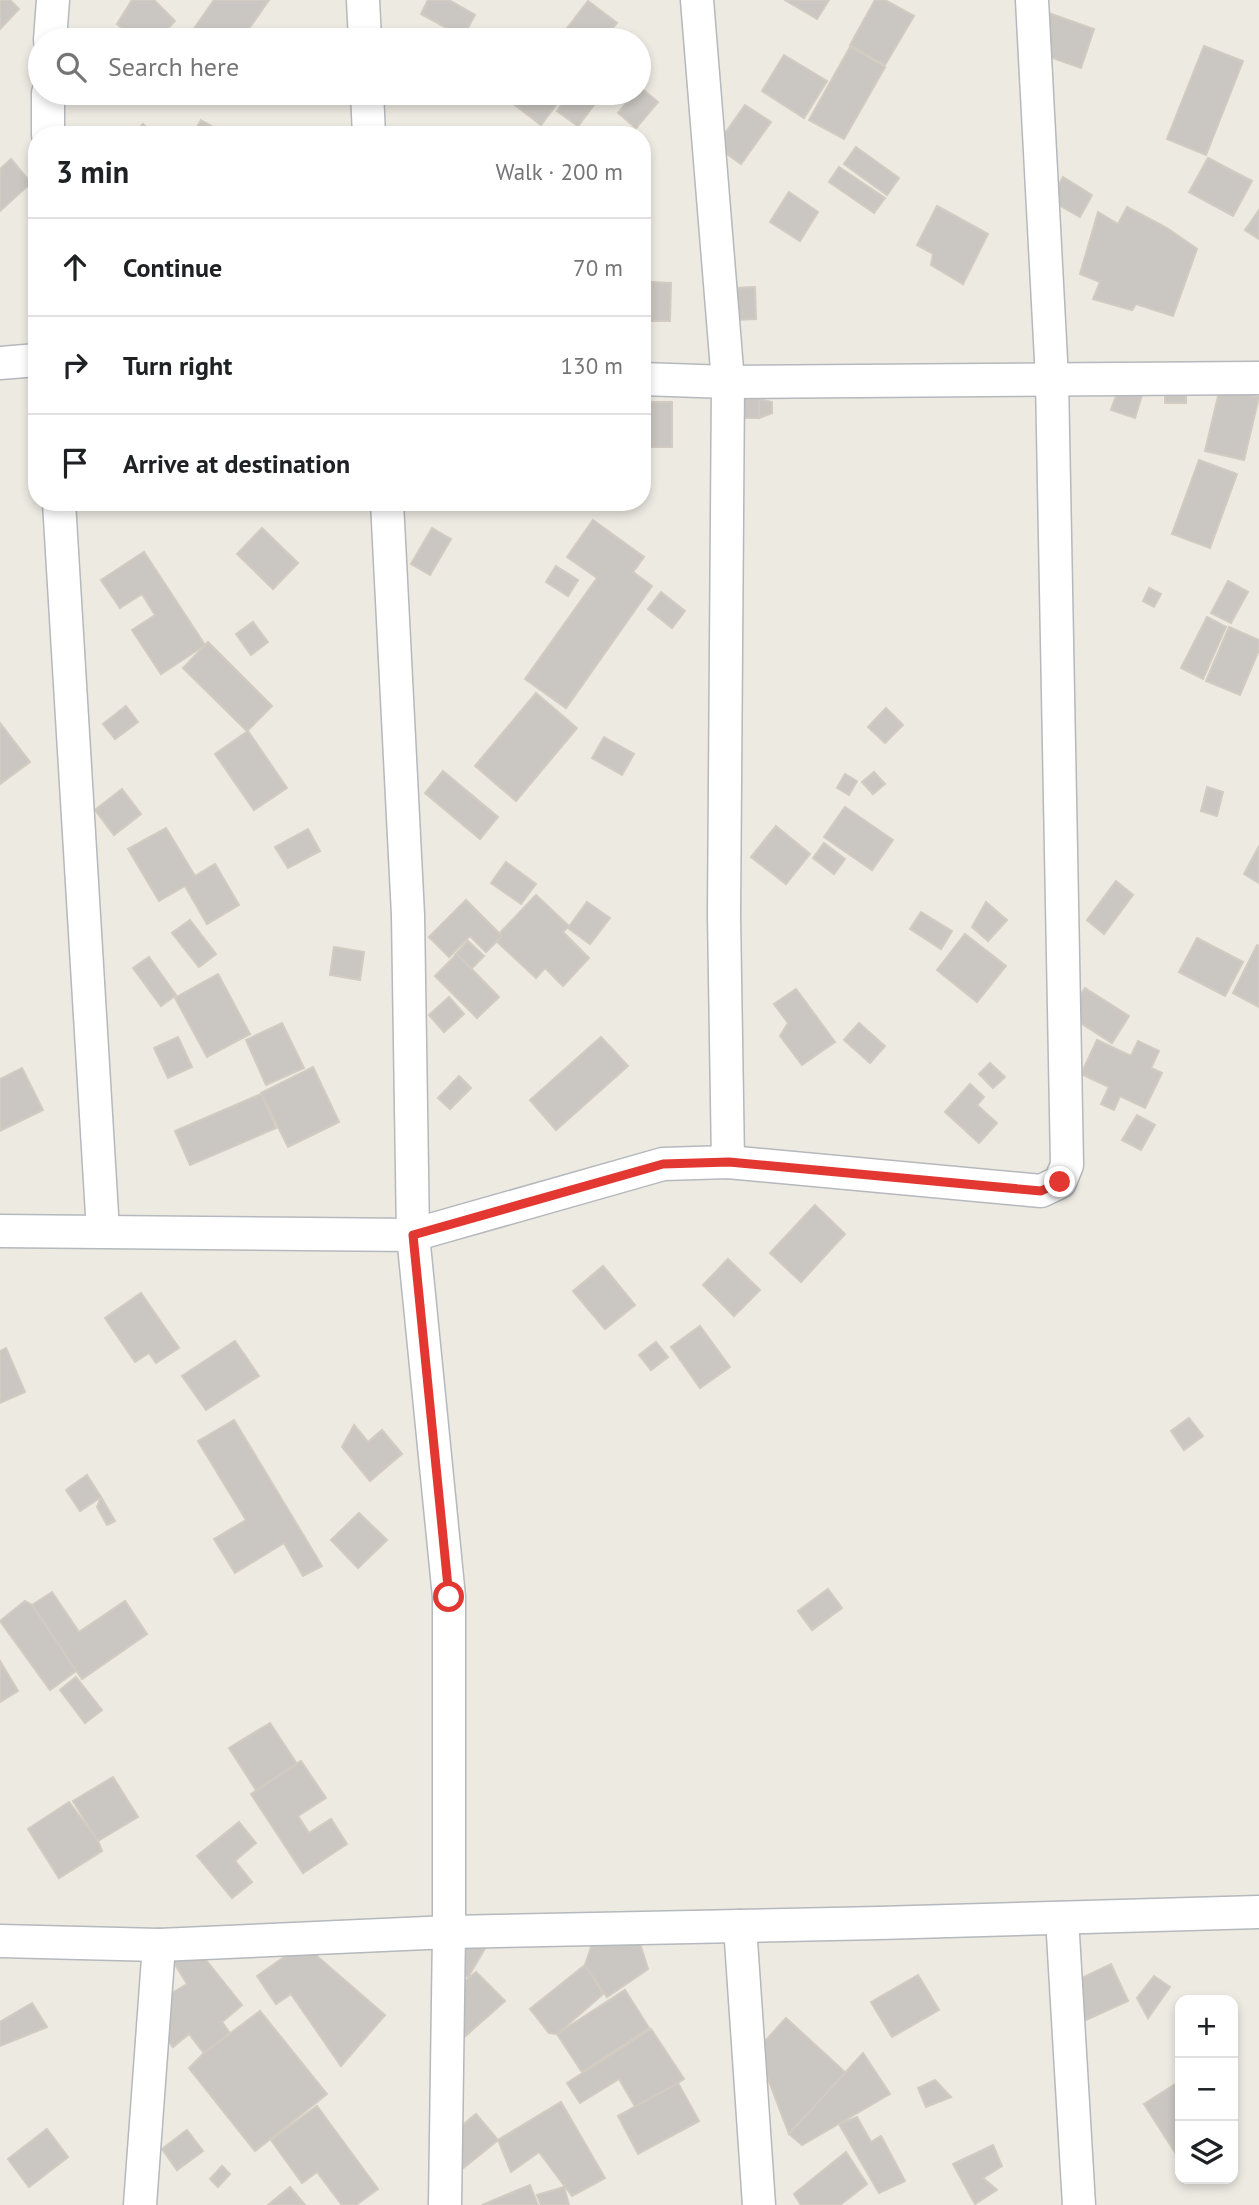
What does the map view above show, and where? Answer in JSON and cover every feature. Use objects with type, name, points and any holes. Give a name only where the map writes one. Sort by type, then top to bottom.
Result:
[{"type":"street","points":[[51,28],[53,0]]},
{"type":"street","points":[[363,0],[364,28]]},
{"type":"street","points":[[697,0],[728,382],[724,915],[729,1162]]},
{"type":"street","points":[[0,1231],[413,1235],[663,1164],[729,1162],[1041,1191],[1060,1182],[1067,1165],[1052,379],[1032,0]]},
{"type":"street","points":[[48,105],[48,126]]},
{"type":"street","points":[[368,105],[369,126]]},
{"type":"street","points":[[0,362],[28,360]]},
{"type":"street","points":[[651,379],[728,382],[1259,378]]},
{"type":"street","points":[[60,511],[103,1231]]},
{"type":"street","points":[[387,511],[408,915],[413,1235],[449,1597],[449,1932],[445,2205]]},
{"type":"street","points":[[0,1941],[159,1945],[449,1932],[1259,1912]]},
{"type":"street","points":[[1062,1917],[1079,2205]]},
{"type":"street","points":[[740,1926],[758,2205]]},
{"type":"street","points":[[140,2205],[159,1945]]},
{"type":"building","points":[[0,0],[10,0],[19,9],[0,29]]},
{"type":"building","points":[[132,0],[154,0],[175,21],[168,28],[122,28],[117,24]]},
{"type":"building","points":[[214,0],[269,0],[249,28],[194,28]]},
{"type":"building","points":[[428,0],[449,0],[475,15],[468,28],[447,28],[421,14]]},
{"type":"building","points":[[785,0],[829,0],[817,19]]},
{"type":"building","points":[[875,0],[885,0],[914,16],[885,65],[850,45]]},
{"type":"building","points":[[588,1],[617,23],[613,28],[567,28]]},
{"type":"building","points":[[1043,11],[1094,29],[1081,68],[1030,50]]},
{"type":"building","points":[[1204,46],[1243,61],[1206,155],[1167,139]]},
{"type":"building","points":[[850,47],[885,67],[844,139],[809,120]]},
{"type":"building","points":[[784,55],[827,81],[804,118],[762,91]]},
{"type":"building","points":[[651,96],[658,102],[638,126],[634,126],[618,113],[625,105],[651,105]]},
{"type":"building","points":[[515,105],[556,105],[541,125]]},
{"type":"building","points":[[561,105],[594,105],[578,126],[557,111]]},
{"type":"building","points":[[745,105],[771,122],[741,164],[716,146]]},
{"type":"building","points":[[201,120],[211,126],[198,126]]},
{"type":"building","points":[[856,147],[899,178],[887,195],[844,164]]},
{"type":"building","points":[[1208,158],[1252,181],[1233,216],[1189,192]]},
{"type":"building","points":[[11,159],[28,179],[28,186],[0,211],[0,169]]},
{"type":"building","points":[[839,167],[885,198],[874,213],[829,182]]},
{"type":"building","points":[[1063,177],[1092,195],[1080,217],[1050,200]]},
{"type":"building","points":[[789,192],[818,212],[800,241],[770,222]]},
{"type":"building","points":[[937,206],[988,234],[963,284],[931,265],[933,254],[917,245]]},
{"type":"building","points":[[1127,207],[1167,228],[1197,249],[1173,316],[1136,304],[1132,310],[1093,299],[1100,282],[1080,274],[1098,212],[1118,224]]},
{"type":"building","points":[[1259,210],[1259,239],[1245,230]]},
{"type":"building","points":[[652,282],[671,283],[670,321],[651,321]]},
{"type":"building","points":[[755,287],[756,319],[735,320],[734,288]]},
{"type":"building","points":[[1119,388],[1142,395],[1135,418],[1111,410]]},
{"type":"building","points":[[1220,388],[1259,397],[1244,460],[1205,451]]},
{"type":"building","points":[[1165,392],[1186,392],[1186,403],[1165,403]]},
{"type":"building","points":[[737,398],[759,399],[759,418],[736,418]]},
{"type":"building","points":[[759,399],[772,402],[772,413],[759,418]]},
{"type":"building","points":[[651,402],[672,402],[672,447],[651,447]]},
{"type":"building","points":[[1199,460],[1237,474],[1210,548],[1172,534]]},
{"type":"building","points":[[593,520],[644,557],[633,572],[652,586],[566,708],[525,679],[597,578],[567,557]]},
{"type":"building","points":[[262,528],[298,563],[273,589],[237,554]]},
{"type":"building","points":[[432,528],[451,539],[430,575],[411,564]]},
{"type":"building","points":[[144,552],[205,645],[161,674],[132,630],[155,615],[142,594],[120,608],[101,580]]},
{"type":"building","points":[[556,566],[578,580],[568,596],[546,582]]},
{"type":"building","points":[[1228,581],[1248,592],[1231,623],[1211,613]]},
{"type":"building","points":[[1149,588],[1161,594],[1154,607],[1143,601]]},
{"type":"building","points":[[661,592],[685,611],[672,628],[648,609]]},
{"type":"building","points":[[1207,617],[1226,627],[1203,679],[1181,668]]},
{"type":"building","points":[[253,622],[268,642],[251,655],[236,634]]},
{"type":"building","points":[[1229,627],[1259,640],[1259,650],[1240,695],[1206,681]]},
{"type":"building","points":[[208,642],[272,706],[247,731],[183,668]]},
{"type":"building","points":[[536,693],[577,728],[516,801],[475,766]]},
{"type":"building","points":[[126,706],[138,722],[115,739],[103,724]]},
{"type":"building","points":[[886,708],[903,725],[885,743],[868,727]]},
{"type":"building","points":[[0,723],[30,762],[0,784]]},
{"type":"building","points":[[248,731],[287,788],[254,810],[215,754]]},
{"type":"building","points":[[604,737],[634,754],[622,775],[592,758]]},
{"type":"building","points":[[443,771],[498,817],[480,839],[425,793]]},
{"type":"building","points":[[874,772],[885,784],[873,794],[862,782]]},
{"type":"building","points":[[845,774],[857,781],[849,795],[837,788]]},
{"type":"building","points":[[1207,787],[1223,792],[1217,816],[1201,811]]},
{"type":"building","points":[[122,789],[141,814],[114,835],[95,810]]},
{"type":"building","points":[[845,807],[893,840],[872,870],[824,837]]},
{"type":"building","points":[[776,826],[810,854],[786,884],[751,857]]},
{"type":"building","points":[[166,828],[195,876],[215,864],[239,905],[207,924],[185,886],[159,901],[128,849]]},
{"type":"building","points":[[308,829],[320,851],[288,868],[275,847]]},
{"type":"building","points":[[824,843],[845,859],[834,874],[813,858]]},
{"type":"building","points":[[1259,846],[1259,883],[1244,874]]},
{"type":"building","points":[[506,862],[536,884],[521,904],[491,883]]},
{"type":"building","points":[[1116,881],[1133,895],[1104,934],[1087,920]]},
{"type":"building","points":[[536,895],[569,926],[563,932],[589,958],[563,986],[545,968],[536,978],[494,939]]},
{"type":"building","points":[[466,900],[502,936],[486,952],[470,936],[449,957],[429,937]]},
{"type":"building","points":[[587,902],[610,918],[590,944],[568,928]]},
{"type":"building","points":[[986,902],[1007,920],[988,941],[972,927]]},
{"type":"building","points":[[921,912],[952,931],[941,949],[910,929]]},
{"type":"building","points":[[190,920],[216,954],[199,967],[172,933]]},
{"type":"building","points":[[965,934],[1006,966],[977,1002],[937,970]]},
{"type":"building","points":[[1197,938],[1243,962],[1225,996],[1179,972]]},
{"type":"building","points":[[468,941],[484,956],[470,970],[455,955]]},
{"type":"building","points":[[1257,945],[1259,946],[1259,1007],[1233,993]]},
{"type":"building","points":[[334,947],[364,952],[360,980],[330,975]]},
{"type":"building","points":[[457,954],[499,997],[477,1018],[435,976]]},
{"type":"building","points":[[149,957],[176,995],[161,1006],[133,968]]},
{"type":"building","points":[[218,974],[250,1034],[207,1057],[175,998]]},
{"type":"building","points":[[1085,988],[1129,1016],[1112,1043],[1068,1015]]},
{"type":"building","points":[[796,989],[835,1042],[802,1065],[780,1036],[788,1023],[774,1004]]},
{"type":"building","points":[[449,997],[464,1014],[444,1032],[429,1015]]},
{"type":"building","points":[[282,1023],[304,1068],[266,1085],[246,1040]]},
{"type":"building","points":[[859,1023],[885,1046],[870,1063],[844,1040]]},
{"type":"building","points":[[178,1037],[192,1067],[168,1078],[154,1048]]},
{"type":"building","points":[[601,1037],[628,1066],[556,1130],[530,1100]]},
{"type":"building","points":[[1097,1040],[1131,1056],[1138,1041],[1159,1051],[1151,1068],[1162,1073],[1145,1108],[1120,1096],[1114,1110],[1101,1104],[1109,1087],[1081,1074]]},
{"type":"building","points":[[990,1063],[1005,1077],[993,1088],[979,1074]]},
{"type":"building","points":[[313,1067],[339,1122],[288,1147],[261,1093]]},
{"type":"building","points":[[22,1068],[43,1110],[0,1131],[0,1079]]},
{"type":"building","points":[[459,1076],[471,1088],[450,1109],[438,1098]]},
{"type":"building","points":[[970,1084],[984,1097],[977,1105],[997,1123],[979,1143],[945,1112]]},
{"type":"building","points":[[261,1094],[276,1128],[190,1165],[175,1131]]},
{"type":"building","points":[[1137,1115],[1155,1125],[1141,1150],[1122,1140]]},
{"type":"building","points":[[815,1205],[845,1234],[801,1282],[770,1253]]},
{"type":"building","points":[[728,1259],[760,1290],[734,1316],[703,1285]]},
{"type":"building","points":[[603,1266],[635,1305],[605,1329],[573,1291]]},
{"type":"building","points":[[141,1293],[179,1348],[156,1363],[149,1353],[135,1362],[105,1318]]},
{"type":"building","points":[[700,1326],[730,1367],[700,1388],[671,1347]]},
{"type":"building","points":[[235,1341],[259,1376],[206,1410],[182,1376]]},
{"type":"building","points":[[656,1342],[668,1357],[651,1370],[639,1355]]},
{"type":"building","points":[[6,1348],[25,1392],[0,1403],[0,1351]]},
{"type":"building","points":[[1189,1418],[1203,1436],[1184,1450],[1171,1431]]},
{"type":"building","points":[[234,1420],[322,1566],[303,1576],[284,1543],[235,1573],[214,1539],[246,1520],[198,1441]]},
{"type":"building","points":[[354,1425],[368,1442],[382,1430],[402,1454],[370,1481],[342,1447]]},
{"type":"building","points":[[87,1475],[101,1497],[80,1511],[66,1490]]},
{"type":"building","points":[[101,1497],[115,1521],[107,1525],[97,1507]]},
{"type":"building","points":[[359,1513],[387,1540],[358,1568],[331,1540]]},
{"type":"building","points":[[828,1589],[842,1608],[812,1630],[798,1611]]},
{"type":"building","points":[[52,1592],[79,1632],[125,1601],[147,1634],[82,1679],[32,1605]]},
{"type":"building","points":[[25,1601],[32,1605],[76,1671],[50,1690],[0,1621]]},
{"type":"building","points":[[0,1661],[18,1691],[0,1702]]},
{"type":"building","points":[[76,1677],[102,1710],[85,1723],[60,1690]]},
{"type":"building","points":[[270,1723],[297,1764],[256,1790],[229,1748]]},
{"type":"building","points":[[301,1761],[326,1798],[298,1816],[309,1833],[331,1819],[347,1844],[303,1873],[251,1794]]},
{"type":"building","points":[[113,1777],[138,1817],[98,1841],[73,1801]]},
{"type":"building","points":[[69,1802],[98,1841],[102,1851],[59,1878],[28,1829]]},
{"type":"building","points":[[239,1822],[256,1843],[235,1861],[252,1882],[232,1898],[197,1856]]},
{"type":"building","points":[[594,1938],[639,1940],[648,1969],[607,1997],[585,1965]]},
{"type":"building","points":[[456,1939],[490,1940],[468,1977],[455,1969]]},
{"type":"building","points":[[303,1944],[385,2015],[341,2066],[291,1994],[276,2004],[257,1976]]},
{"type":"building","points":[[198,1950],[242,2005],[222,2022],[230,2033],[204,2053],[189,2034],[173,2047],[158,2028],[162,1999],[187,1984],[168,1953]]},
{"type":"building","points":[[1111,1964],[1128,2001],[1077,2024],[1071,1983]]},
{"type":"building","points":[[585,1965],[603,1994],[557,2034],[549,2033],[530,2009]]},
{"type":"building","points":[[476,1972],[505,2001],[453,2047],[455,1989]]},
{"type":"building","points":[[918,1975],[939,2010],[892,2037],[871,2002]]},
{"type":"building","points":[[1154,1976],[1170,1987],[1148,2018],[1137,1998]]},
{"type":"building","points":[[625,1990],[649,2028],[582,2072],[557,2034]]},
{"type":"building","points":[[32,2003],[47,2027],[0,2046],[0,2022]]},
{"type":"building","points":[[260,2011],[327,2094],[255,2151],[189,2068],[204,2053]]},
{"type":"building","points":[[786,2018],[846,2073],[789,2134],[757,2050]]},
{"type":"building","points":[[651,2029],[684,2079],[636,2108],[619,2079],[580,2103],[567,2083]]},
{"type":"building","points":[[863,2053],[890,2094],[802,2145],[789,2134]]},
{"type":"building","points":[[935,2080],[951,2097],[926,2107],[918,2088]]},
{"type":"building","points":[[678,2083],[699,2121],[638,2154],[618,2116]]},
{"type":"building","points":[[1175,2084],[1175,2152],[1144,2104]]},
{"type":"building","points":[[561,2102],[605,2178],[572,2196],[539,2152],[511,2172],[498,2140]]},
{"type":"building","points":[[317,2106],[378,2189],[356,2205],[342,2205],[317,2172],[302,2183],[271,2140]]},
{"type":"building","points":[[476,2114],[498,2140],[456,2174],[453,2133]]},
{"type":"building","points":[[857,2117],[871,2142],[881,2136],[905,2181],[879,2193],[839,2124]]},
{"type":"building","points":[[47,2129],[68,2157],[29,2187],[8,2159]]},
{"type":"building","points":[[187,2130],[203,2151],[177,2170],[162,2149]]},
{"type":"building","points":[[993,2145],[1002,2166],[983,2178],[997,2190],[975,2204],[953,2164]]},
{"type":"building","points":[[846,2152],[867,2184],[840,2205],[801,2205],[794,2194]]},
{"type":"building","points":[[222,2166],[230,2174],[218,2187],[210,2179]]},
{"type":"building","points":[[530,2185],[538,2205],[482,2205]]},
{"type":"building","points":[[290,2187],[305,2205],[268,2205]]},
{"type":"building","points":[[564,2187],[569,2205],[541,2205],[537,2195]]},
{"type":"route","points":[[449,1597],[413,1235],[663,1164],[729,1162],[1041,1191],[1060,1182]]}]
